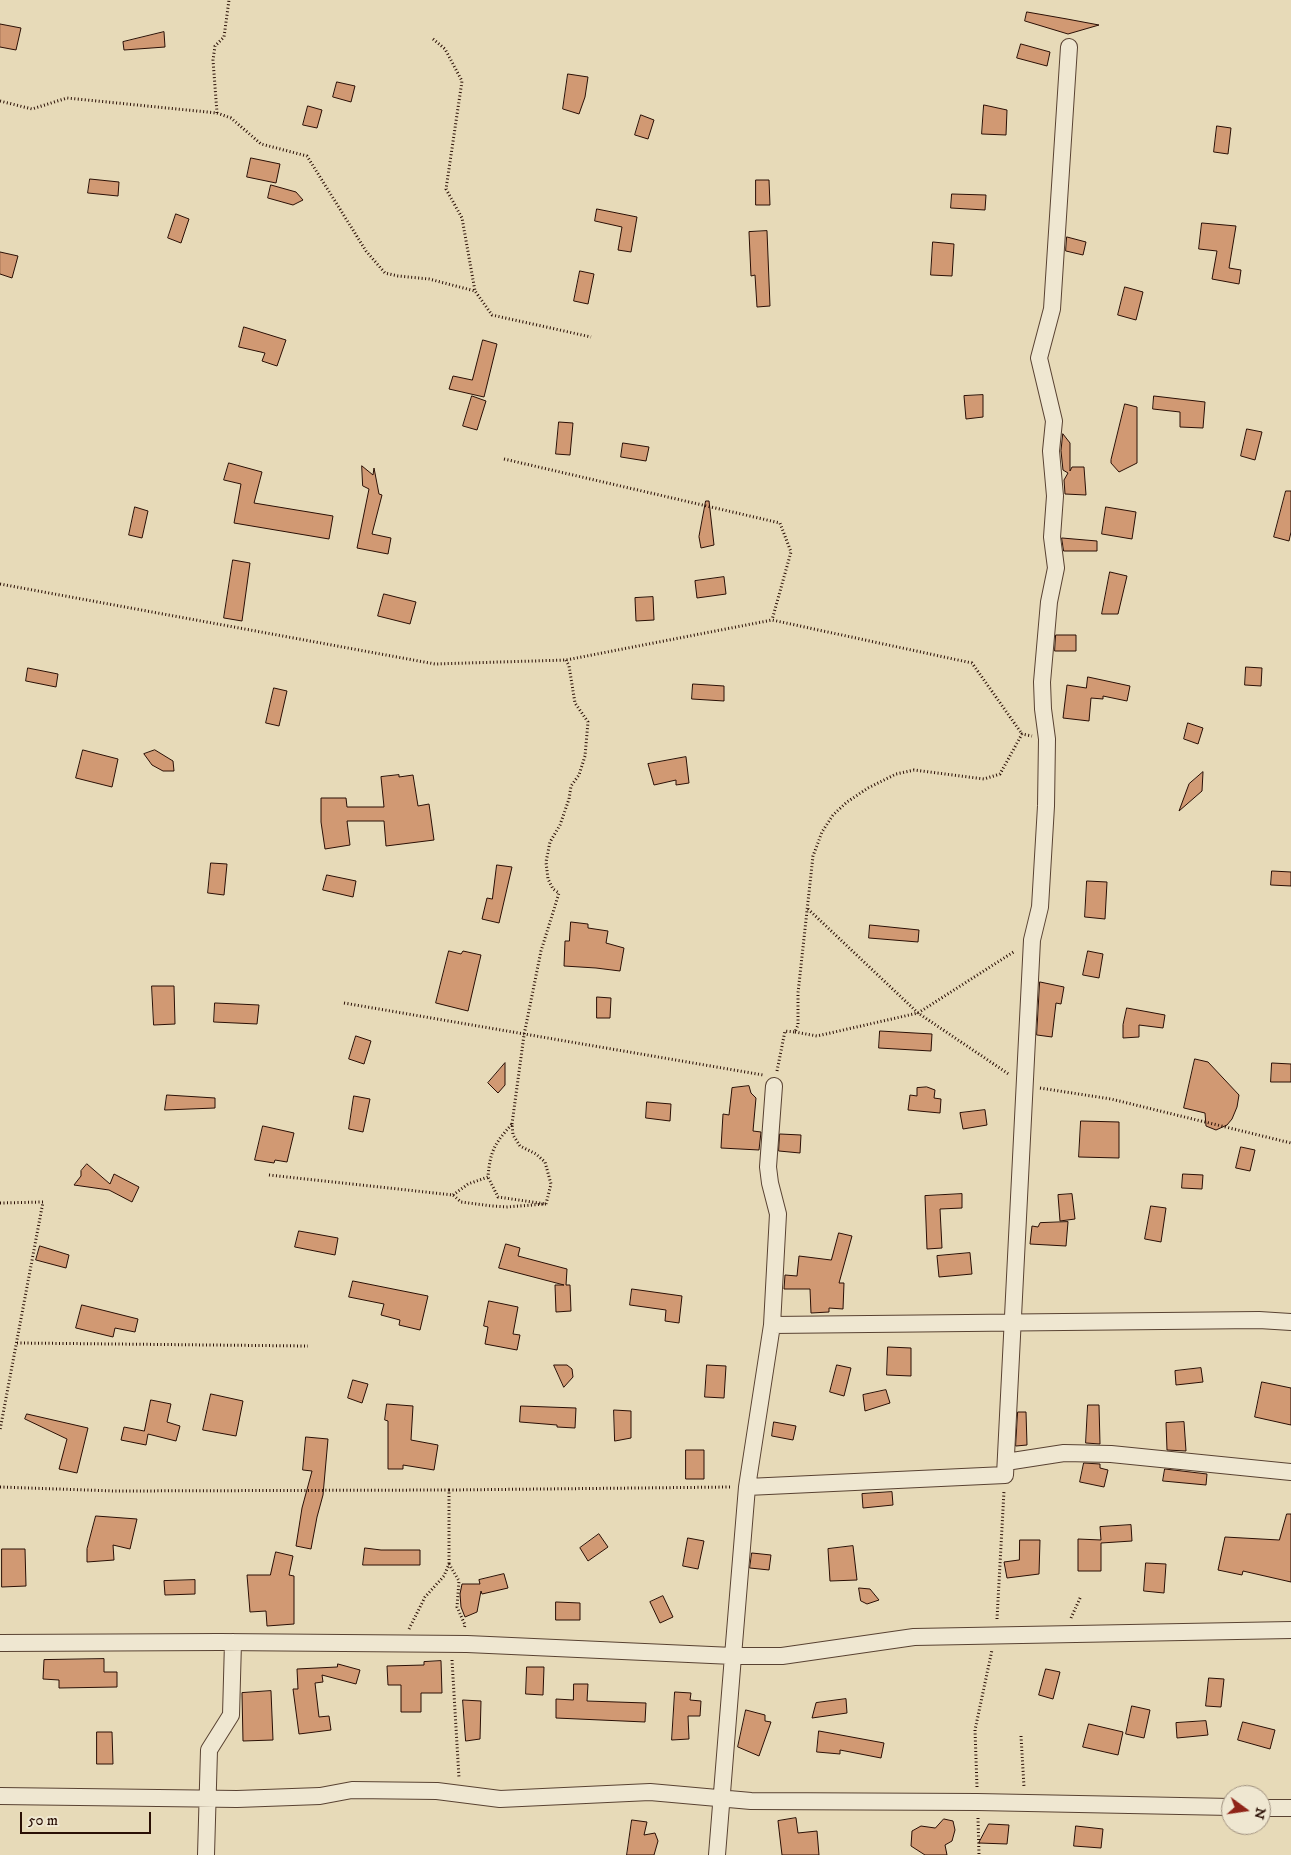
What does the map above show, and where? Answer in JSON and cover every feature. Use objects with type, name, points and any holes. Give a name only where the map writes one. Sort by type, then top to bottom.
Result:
[{"type":"street","points":[[1006,1468],[1032,940],[1040,907],[1046,806],[1047,739],[1042,682],[1049,602],[1056,568],[1052,537],[1054,496],[1051,451],[1054,421],[1039,358],[1052,309],[1069,47]]},
{"type":"street","points":[[717,1855],[747,1487],[772,1325],[778,1214],[768,1167],[775,1081]]},
{"type":"street","points":[[772,1325],[1259,1320],[1291,1322]]},
{"type":"street","points":[[747,1487],[1006,1468],[1064,1453],[1111,1454],[1291,1472]]},
{"type":"street","points":[[0,1643],[233,1642],[456,1644],[733,1656],[782,1656],[914,1637],[1291,1630]]},
{"type":"street","points":[[206,1855],[206,1799],[209,1750],[231,1715],[233,1642]]},
{"type":"street","points":[[0,1796],[206,1799],[320,1796],[352,1790],[437,1791],[500,1799],[650,1792],[751,1802],[977,1802],[1221,1807]]},
{"type":"street","points":[[1271,1808],[1291,1808]]},
{"type":"path","points":[[217,113],[212,60],[215,46],[224,37],[229,0]]},
{"type":"path","points":[[433,39],[445,49],[462,81],[446,189],[462,218],[475,291],[492,315],[591,338]]},
{"type":"path","points":[[0,101],[32,109],[67,98],[217,113],[232,118],[261,144],[307,156],[366,250],[385,273],[429,279],[475,291]]},
{"type":"path","points":[[504,459],[780,523],[791,552],[772,620]]},
{"type":"path","points":[[0,584],[435,664],[566,660],[772,620],[972,663],[1022,734],[1047,739]]},
{"type":"path","points":[[546,1204],[551,1184],[545,1162],[536,1154],[520,1146],[513,1135],[512,1124],[524,1035],[541,951],[559,893],[553,889],[548,879],[546,862],[550,842],[560,825],[569,799],[571,786],[586,756],[588,722],[575,702],[569,666],[566,660]]},
{"type":"path","points":[[795,1032],[798,1024],[798,993],[813,856],[822,832],[833,815],[847,802],[868,788],[896,774],[914,770],[984,779],[1000,774],[1022,734]]},
{"type":"path","points":[[808,909],[918,1013],[1025,1085],[1111,1099],[1291,1144]]},
{"type":"path","points":[[344,1003],[775,1081],[784,1031],[817,1036],[918,1013],[1032,940]]},
{"type":"path","points":[[512,1124],[496,1141],[489,1161],[488,1177],[498,1197],[546,1204]]},
{"type":"path","points":[[269,1175],[453,1195],[461,1202],[492,1206],[506,1207],[546,1204]]},
{"type":"path","points":[[453,1195],[468,1184],[488,1177]]},
{"type":"path","points":[[0,1202],[43,1202],[0,1430]]},
{"type":"path","points":[[16,1343],[308,1346]]},
{"type":"path","points":[[979,1855],[975,1730],[996,1634],[1006,1468]]},
{"type":"path","points":[[0,1487],[114,1491],[747,1487]]},
{"type":"path","points":[[399,1644],[425,1597],[444,1576],[449,1564],[449,1490]]},
{"type":"path","points":[[449,1564],[458,1582],[457,1607],[465,1625],[456,1644],[460,1794]]},
{"type":"path","points":[[1061,1633],[1066,1628],[1081,1596]]},
{"type":"path","points":[[1021,1736],[1024,1803]]},
{"type":"building","points":[[1027,12],[1099,25],[1068,34],[1025,21]]},
{"type":"building","points":[[0,24],[21,28],[16,50],[0,47]]},
{"type":"building","points":[[164,32],[165,47],[124,50],[123,42]]},
{"type":"building","points":[[1021,44],[1050,52],[1047,66],[1017,58]]},
{"type":"building","points":[[568,74],[588,77],[585,97],[579,114],[563,109]]},
{"type":"building","points":[[337,82],[355,86],[351,102],[333,97]]},
{"type":"building","points":[[984,105],[1007,110],[1006,135],[982,134]]},
{"type":"building","points":[[308,106],[322,110],[317,128],[303,125]]},
{"type":"building","points":[[641,115],[654,120],[648,139],[635,135]]},
{"type":"building","points":[[1217,126],[1231,128],[1228,154],[1214,152]]},
{"type":"building","points":[[251,158],[280,164],[276,183],[247,177]]},
{"type":"building","points":[[90,179],[119,182],[118,196],[88,193]]},
{"type":"building","points":[[756,180],[769,180],[770,205],[756,205]]},
{"type":"building","points":[[271,185],[296,192],[303,200],[293,205],[268,198]]},
{"type":"building","points":[[952,194],[986,195],[985,210],[951,208]]},
{"type":"building","points":[[597,209],[637,217],[631,252],[618,250],[622,227],[595,221]]},
{"type":"building","points":[[176,214],[189,219],[181,243],[168,238]]},
{"type":"building","points":[[1202,223],[1236,226],[1229,268],[1241,270],[1239,284],[1212,279],[1217,251],[1199,249]]},
{"type":"building","points":[[767,231],[770,306],[757,307],[755,275],[751,276],[749,232]]},
{"type":"building","points":[[1067,237],[1086,242],[1083,255],[1066,251]]},
{"type":"building","points":[[933,242],[954,244],[952,276],[931,275]]},
{"type":"building","points":[[0,252],[18,256],[12,278],[0,274]]},
{"type":"building","points":[[580,271],[594,274],[588,304],[574,301]]},
{"type":"building","points":[[1125,287],[1143,292],[1136,320],[1118,315]]},
{"type":"building","points":[[244,327],[286,340],[277,366],[262,361],[265,353],[239,347]]},
{"type":"building","points":[[483,340],[497,344],[484,397],[449,389],[453,376],[472,380]]},
{"type":"building","points":[[983,395],[983,417],[966,419],[964,396]]},
{"type":"building","points":[[472,396],[486,401],[477,430],[463,426]]},
{"type":"building","points":[[1154,396],[1205,402],[1203,428],[1180,427],[1180,412],[1153,409]]},
{"type":"building","points":[[1125,404],[1137,407],[1137,463],[1119,472],[1111,463],[1111,460]]},
{"type":"building","points":[[559,422],[573,423],[570,455],[556,454]]},
{"type":"building","points":[[1247,429],[1262,432],[1255,460],[1241,456]]},
{"type":"building","points":[[1063,434],[1070,443],[1070,471],[1072,467],[1084,467],[1086,495],[1065,494],[1064,480],[1068,473],[1063,470],[1061,451]]},
{"type":"building","points":[[623,443],[649,447],[646,461],[621,457]]},
{"type":"building","points":[[229,463],[262,472],[254,503],[333,516],[329,539],[234,523],[241,484],[224,480]]},
{"type":"building","points":[[362,466],[373,475],[374,468],[379,494],[382,495],[372,534],[391,538],[388,554],[357,548],[369,489],[363,486]]},
{"type":"building","points":[[1286,491],[1291,491],[1291,532],[1289,541],[1274,537]]},
{"type":"building","points":[[706,501],[709,501],[714,545],[701,548],[699,537]]},
{"type":"building","points":[[135,507],[148,511],[142,538],[129,535]]},
{"type":"building","points":[[1106,507],[1136,512],[1132,539],[1102,534]]},
{"type":"building","points":[[1062,538],[1097,541],[1097,551],[1064,551]]},
{"type":"building","points":[[233,560],[250,563],[242,621],[224,618]]},
{"type":"building","points":[[1110,572],[1127,576],[1118,614],[1102,614]]},
{"type":"building","points":[[724,577],[726,594],[697,598],[695,581]]},
{"type":"building","points":[[384,594],[416,602],[410,624],[378,616]]},
{"type":"building","points":[[653,597],[654,620],[636,621],[635,598]]},
{"type":"building","points":[[1056,635],[1076,635],[1076,651],[1055,651]]},
{"type":"building","points":[[1246,667],[1262,668],[1261,686],[1245,685]]},
{"type":"building","points":[[28,668],[58,674],[56,687],[26,681]]},
{"type":"building","points":[[1088,677],[1130,686],[1127,701],[1103,696],[1103,699],[1091,698],[1089,721],[1063,718],[1067,685],[1086,688]]},
{"type":"building","points":[[693,684],[724,686],[724,701],[692,699]]},
{"type":"building","points":[[274,688],[287,691],[279,726],[266,723]]},
{"type":"building","points":[[1188,723],[1203,728],[1198,744],[1184,739]]},
{"type":"building","points":[[83,750],[118,759],[112,787],[76,778]]},
{"type":"building","points":[[155,750],[173,761],[174,771],[163,771],[152,765],[144,754]]},
{"type":"building","points":[[686,757],[689,783],[676,785],[676,780],[654,785],[648,764]]},
{"type":"building","points":[[1203,772],[1202,791],[1179,811],[1189,784]]},
{"type":"building","points":[[399,775],[399,777],[413,775],[418,806],[429,804],[434,840],[386,846],[384,821],[347,821],[350,845],[325,849],[321,822],[321,798],[346,798],[347,807],[384,807],[381,777]]},
{"type":"building","points":[[211,863],[227,864],[224,895],[208,893]]},
{"type":"building","points":[[497,865],[512,867],[499,923],[482,919],[487,898],[492,899]]},
{"type":"building","points":[[1272,871],[1291,872],[1291,886],[1271,885]]},
{"type":"building","points":[[327,875],[356,881],[353,897],[323,890]]},
{"type":"building","points":[[1087,881],[1107,882],[1105,919],[1085,917]]},
{"type":"building","points":[[571,922],[588,924],[588,928],[608,931],[606,943],[624,948],[620,971],[564,966],[565,941],[569,941]]},
{"type":"building","points":[[870,925],[919,930],[918,942],[869,938]]},
{"type":"building","points":[[449,951],[461,954],[463,951],[481,955],[468,1011],[436,1003]]},
{"type":"building","points":[[1088,951],[1103,954],[1099,978],[1083,975]]},
{"type":"building","points":[[1040,982],[1064,987],[1061,1004],[1056,1003],[1052,1037],[1037,1035]]},
{"type":"building","points":[[152,986],[174,986],[175,1024],[154,1025]]},
{"type":"building","points":[[597,997],[611,998],[610,1018],[597,1018]]},
{"type":"building","points":[[215,1003],[259,1005],[257,1024],[214,1022]]},
{"type":"building","points":[[1127,1008],[1165,1015],[1163,1028],[1139,1025],[1139,1037],[1123,1038],[1123,1025]]},
{"type":"building","points":[[880,1031],[932,1034],[931,1051],[879,1048]]},
{"type":"building","points":[[356,1036],[371,1041],[364,1064],[349,1059]]},
{"type":"building","points":[[1195,1059],[1208,1062],[1239,1095],[1232,1119],[1227,1125],[1216,1130],[1206,1126],[1205,1113],[1184,1108]]},
{"type":"building","points":[[505,1063],[505,1085],[498,1093],[488,1083]]},
{"type":"building","points":[[1272,1063],[1291,1064],[1291,1082],[1271,1082]]},
{"type":"building","points":[[749,1086],[751,1093],[756,1098],[753,1131],[761,1132],[759,1150],[721,1148],[723,1114],[729,1115],[732,1088]]},
{"type":"building","points":[[927,1087],[935,1090],[934,1098],[941,1099],[940,1113],[908,1110],[910,1095],[917,1096],[917,1088]]},
{"type":"building","points":[[167,1095],[215,1098],[215,1108],[165,1110]]},
{"type":"building","points":[[354,1096],[370,1099],[363,1132],[349,1129]]},
{"type":"building","points":[[647,1102],[671,1104],[670,1121],[646,1118]]},
{"type":"building","points":[[985,1110],[987,1125],[963,1129],[960,1113]]},
{"type":"building","points":[[1081,1121],[1119,1122],[1119,1158],[1079,1157]]},
{"type":"building","points":[[263,1126],[294,1133],[287,1162],[275,1160],[274,1163],[255,1160]]},
{"type":"building","points":[[780,1134],[801,1135],[800,1153],[779,1151]]},
{"type":"building","points":[[1241,1147],[1255,1150],[1250,1171],[1236,1168]]},
{"type":"building","points":[[87,1164],[110,1184],[114,1174],[139,1187],[132,1202],[109,1190],[74,1185]]},
{"type":"building","points":[[1183,1174],[1203,1175],[1202,1189],[1182,1188]]},
{"type":"building","points":[[962,1194],[962,1208],[940,1209],[942,1248],[927,1249],[925,1196]]},
{"type":"building","points":[[1072,1194],[1075,1219],[1060,1221],[1058,1195]]},
{"type":"building","points":[[1151,1206],[1166,1208],[1161,1242],[1145,1239]]},
{"type":"building","points":[[1068,1222],[1066,1246],[1030,1244],[1032,1226],[1038,1227],[1040,1223]]},
{"type":"building","points":[[299,1231],[338,1238],[335,1255],[295,1247]]},
{"type":"building","points":[[839,1233],[852,1236],[839,1283],[844,1283],[843,1309],[829,1308],[829,1312],[811,1313],[810,1289],[784,1289],[785,1275],[797,1276],[799,1256],[831,1260]]},
{"type":"building","points":[[506,1244],[520,1248],[518,1256],[567,1269],[566,1285],[570,1285],[571,1311],[556,1312],[555,1285],[564,1285],[499,1268]]},
{"type":"building","points":[[40,1246],[69,1255],[66,1268],[36,1260]]},
{"type":"building","points":[[970,1253],[972,1274],[939,1277],[937,1256]]},
{"type":"building","points":[[353,1281],[428,1296],[420,1330],[399,1325],[400,1320],[381,1315],[384,1304],[349,1297]]},
{"type":"building","points":[[632,1289],[682,1296],[679,1323],[665,1321],[666,1310],[630,1305]]},
{"type":"building","points":[[489,1301],[518,1307],[513,1334],[520,1335],[517,1350],[485,1344],[488,1327],[484,1326]]},
{"type":"building","points":[[82,1305],[138,1319],[135,1332],[115,1328],[113,1337],[76,1328]]},
{"type":"building","points":[[888,1347],[911,1348],[911,1376],[887,1375]]},
{"type":"building","points":[[554,1365],[567,1365],[572,1369],[573,1377],[564,1387]]},
{"type":"building","points":[[707,1365],[726,1366],[724,1398],[705,1397]]},
{"type":"building","points":[[837,1365],[851,1368],[844,1396],[830,1392]]},
{"type":"building","points":[[1201,1368],[1203,1382],[1176,1385],[1175,1371]]},
{"type":"building","points":[[353,1380],[368,1384],[362,1403],[348,1398]]},
{"type":"building","points":[[1262,1382],[1291,1388],[1291,1425],[1255,1417]]},
{"type":"building","points":[[886,1390],[890,1403],[865,1411],[863,1395]]},
{"type":"building","points":[[211,1394],[243,1401],[236,1436],[203,1430]]},
{"type":"building","points":[[151,1400],[171,1404],[167,1422],[180,1426],[176,1441],[148,1434],[146,1445],[121,1440],[124,1427],[144,1431]]},
{"type":"building","points":[[387,1404],[413,1406],[411,1440],[438,1445],[434,1470],[403,1465],[403,1469],[388,1469],[388,1421],[385,1420]]},
{"type":"building","points":[[1088,1405],[1099,1405],[1100,1444],[1086,1443]]},
{"type":"building","points":[[521,1406],[576,1408],[575,1428],[520,1422]]},
{"type":"building","points":[[614,1410],[631,1411],[631,1438],[615,1441]]},
{"type":"building","points":[[1018,1412],[1026,1412],[1027,1445],[1016,1446]]},
{"type":"building","points":[[27,1414],[88,1428],[77,1473],[59,1469],[67,1439],[25,1419]]},
{"type":"building","points":[[774,1422],[796,1426],[793,1440],[772,1436]]},
{"type":"building","points":[[1184,1422],[1186,1451],[1167,1450],[1166,1423]]},
{"type":"building","points":[[306,1437],[328,1439],[323,1495],[311,1549],[296,1546],[302,1508],[312,1471],[303,1470]]},
{"type":"building","points":[[686,1450],[704,1450],[704,1479],[686,1479]]},
{"type":"building","points":[[1084,1463],[1100,1464],[1100,1468],[1108,1470],[1104,1487],[1080,1482]]},
{"type":"building","points":[[1165,1469],[1207,1474],[1206,1485],[1163,1481]]},
{"type":"building","points":[[892,1492],[893,1505],[863,1508],[862,1494]]},
{"type":"building","points":[[1287,1514],[1291,1514],[1291,1582],[1243,1571],[1242,1575],[1218,1570],[1225,1537],[1279,1540]]},
{"type":"building","points":[[96,1516],[137,1519],[130,1549],[113,1545],[114,1560],[87,1562],[87,1549]]},
{"type":"building","points":[[1131,1525],[1132,1541],[1101,1543],[1101,1571],[1078,1571],[1078,1539],[1101,1540],[1100,1527]]},
{"type":"building","points":[[599,1534],[608,1547],[588,1561],[580,1548]]},
{"type":"building","points":[[688,1538],[704,1541],[698,1569],[683,1566]]},
{"type":"building","points":[[1020,1540],[1040,1540],[1039,1574],[1007,1578],[1004,1562],[1019,1560]]},
{"type":"building","points":[[853,1546],[857,1580],[830,1581],[828,1549]]},
{"type":"building","points":[[365,1548],[420,1550],[420,1565],[363,1565]]},
{"type":"building","points":[[2,1549],[25,1549],[26,1586],[2,1587]]},
{"type":"building","points":[[276,1552],[293,1556],[289,1575],[294,1576],[294,1624],[267,1626],[266,1611],[250,1612],[247,1575],[270,1575]]},
{"type":"building","points":[[752,1553],[771,1555],[769,1570],[750,1568]]},
{"type":"building","points":[[1146,1563],[1166,1564],[1164,1593],[1144,1591]]},
{"type":"building","points":[[504,1574],[508,1588],[482,1594],[481,1591],[477,1612],[465,1617],[461,1607],[460,1594],[462,1584],[480,1584],[479,1580]]},
{"type":"building","points":[[195,1580],[195,1594],[165,1595],[164,1581]]},
{"type":"building","points":[[859,1588],[870,1589],[879,1600],[867,1604],[861,1601]]},
{"type":"building","points":[[663,1596],[673,1617],[660,1623],[650,1602]]},
{"type":"building","points":[[556,1602],[580,1603],[580,1620],[556,1620]]},
{"type":"building","points":[[104,1659],[104,1672],[117,1672],[117,1687],[59,1688],[59,1680],[43,1679],[44,1660]]},
{"type":"building","points":[[441,1661],[442,1693],[421,1693],[421,1712],[401,1712],[401,1685],[388,1685],[387,1666],[424,1665],[424,1662]]},
{"type":"building","points":[[338,1664],[360,1670],[356,1684],[322,1675],[323,1682],[315,1683],[319,1717],[329,1716],[331,1730],[299,1734],[293,1689],[298,1689],[297,1669],[337,1667]]},
{"type":"building","points":[[527,1667],[544,1667],[543,1695],[526,1694]]},
{"type":"building","points":[[1046,1669],[1060,1672],[1053,1699],[1039,1695]]},
{"type":"building","points":[[1209,1678],[1224,1679],[1221,1707],[1206,1706]]},
{"type":"building","points":[[574,1684],[588,1684],[587,1701],[646,1703],[645,1722],[556,1718],[556,1699],[573,1700]]},
{"type":"building","points":[[271,1691],[273,1740],[243,1741],[242,1693]]},
{"type":"building","points":[[675,1692],[691,1693],[690,1700],[701,1701],[700,1716],[688,1716],[689,1739],[672,1740]]},
{"type":"building","points":[[846,1699],[847,1713],[812,1718],[816,1703]]},
{"type":"building","points":[[463,1700],[481,1701],[480,1739],[466,1741]]},
{"type":"building","points":[[1132,1706],[1150,1710],[1144,1738],[1126,1734]]},
{"type":"building","points":[[746,1710],[765,1715],[765,1721],[771,1722],[759,1756],[738,1747]]},
{"type":"building","points":[[1206,1721],[1208,1735],[1177,1738],[1176,1723]]},
{"type":"building","points":[[1243,1722],[1275,1730],[1270,1749],[1238,1740]]},
{"type":"building","points":[[1089,1724],[1123,1732],[1118,1755],[1083,1747]]},
{"type":"building","points":[[819,1731],[884,1743],[881,1758],[840,1750],[840,1754],[817,1752]]},
{"type":"building","points":[[97,1732],[112,1732],[113,1764],[97,1764]]},
{"type":"building","points":[[796,1818],[798,1833],[817,1831],[819,1855],[782,1855],[778,1821]]},
{"type":"building","points":[[944,1819],[953,1821],[955,1830],[952,1841],[945,1845],[947,1855],[925,1855],[911,1846],[912,1831],[921,1826],[935,1828]]},
{"type":"building","points":[[632,1820],[647,1822],[644,1835],[655,1833],[658,1841],[654,1855],[627,1855]]},
{"type":"building","points":[[989,1824],[1009,1825],[1007,1844],[979,1843]]},
{"type":"building","points":[[1076,1826],[1103,1829],[1101,1848],[1074,1846]]}]
